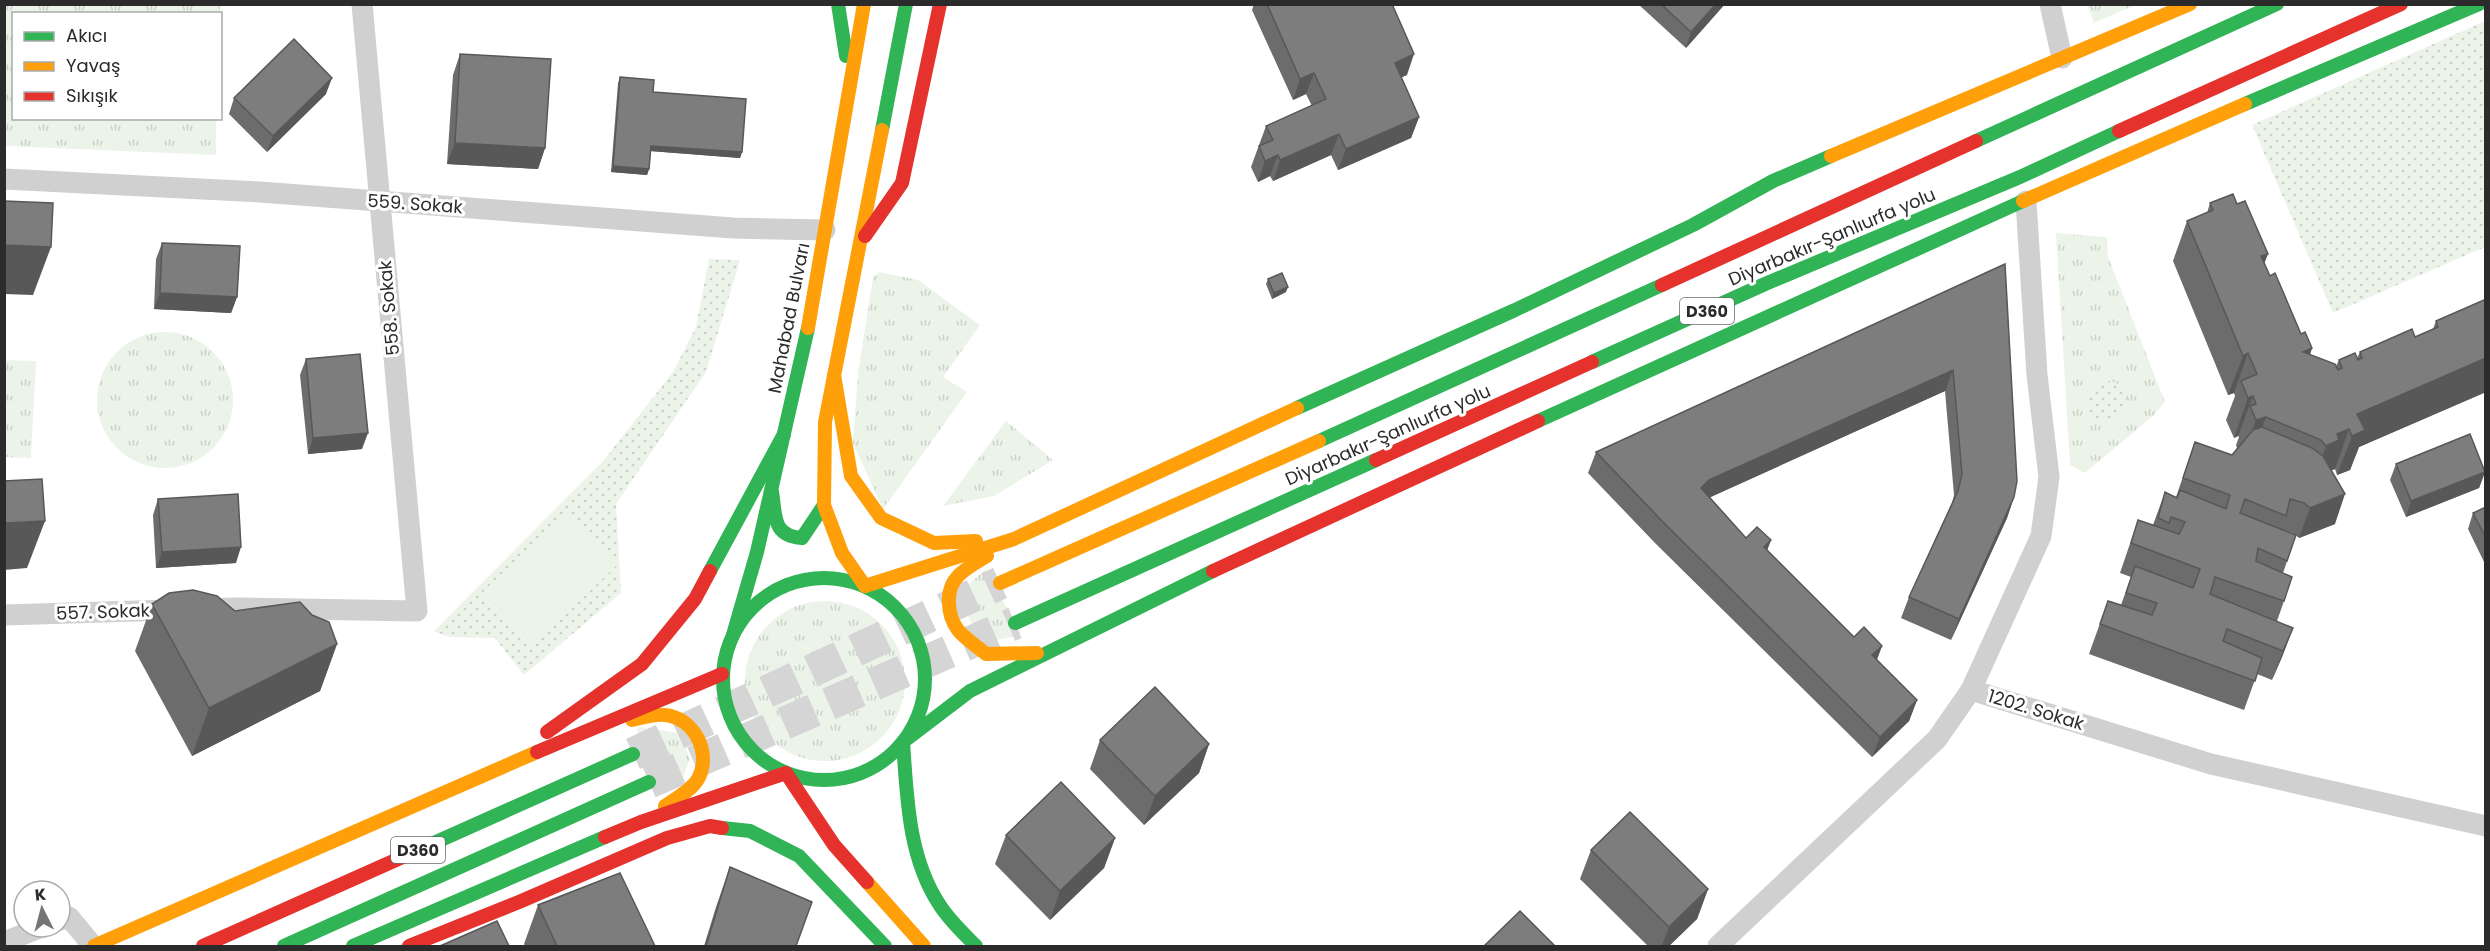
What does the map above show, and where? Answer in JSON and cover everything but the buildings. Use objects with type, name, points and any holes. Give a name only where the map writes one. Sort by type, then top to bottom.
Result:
[{"type":"main road","points":[[838,4],[850,83]]},
{"type":"main road","name":"Mahabad Bulvarı","points":[[733,635],[757,552],[811,316],[864,4]]},
{"type":"main road","points":[[865,586],[842,553],[824,505],[825,422],[906,4]]},
{"type":"main road","points":[[859,244],[902,183],[940,4]]},
{"type":"main road","points":[[1046,653],[986,654],[957,629],[950,613],[947,593],[960,573],[1014,539],[1211,446],[1515,310],[1693,225],[1773,181],[2190,4]]},
{"type":"main road","name":"Diyarbakır-Şanlıurfa yolu","points":[[1000,583],[1195,498],[2277,4]]},
{"type":"main road","name":"Diyarbakır-Şanlıurfa yolu","points":[[1015,623],[1765,284],[2020,177],[2401,4]]},
{"type":"main road","points":[[976,946],[939,904],[920,867],[911,833],[903,742],[919,716],[926,686],[923,655],[911,626],[891,603],[865,586],[834,578],[801,580],[771,592],[746,614],[729,642],[722,674],[724,699],[732,723],[758,755],[786,773],[818,780],[850,777],[879,764],[903,742],[970,691],[1219,568],[1785,308],[2133,152],[2479,4]]},
{"type":"main road","points":[[1939,142],[2069,99]]},
{"type":"main road","points":[[1785,308],[2020,177]]},
{"type":"main road","points":[[1693,225],[1772,198]]},
{"type":"main road","points":[[834,375],[851,476],[881,518],[934,543],[1014,539]]},
{"type":"main road","points":[[490,772],[642,664],[695,599],[784,434]]},
{"type":"main road","points":[[771,487],[777,526],[789,537],[802,538],[824,505]]},
{"type":"main road","points":[[865,586],[1014,539]]},
{"type":"main road","points":[[94,946],[490,772],[722,674]]},
{"type":"main road","points":[[601,724],[663,715],[675,717],[693,729],[701,741],[703,766],[698,779],[686,792],[641,822]]},
{"type":"main road","name":"D360","points":[[203,946],[633,754]]},
{"type":"main road","points":[[353,946],[641,822],[786,773]]},
{"type":"main road","points":[[786,773],[834,845],[924,946]]},
{"type":"main road","name":"D360","points":[[284,946],[649,782]]},
{"type":"main road","points":[[409,946],[519,902],[667,838],[710,826],[750,831],[799,856],[885,946]]},
{"type":"street","name":"558. Sokak","points":[[362,4],[417,611]]},
{"type":"street","points":[[2050,4],[2062,58]]},
{"type":"street","name":"559. Sokak","points":[[4,179],[260,192],[734,228],[825,230]]},
{"type":"street","name":"1202. Sokak","points":[[2026,201],[2037,375],[2049,477],[2041,536],[1971,690],[2211,764],[2486,826]]},
{"type":"street","name":"557. Sokak","points":[[4,615],[236,608],[417,611]]},
{"type":"street","points":[[1718,946],[1937,739],[1971,690]]},
{"type":"street","points":[[72,920],[94,946]]},
{"type":"green space","points":[[5,4],[220,5],[220,12],[12,12],[12,120],[216,120],[216,155],[5,146]]},
{"type":"green space","points":[[2087,4],[2135,4],[2135,5],[2094,23]]},
{"type":"green space","points":[[2485,21],[2485,247],[2333,313],[2252,125]]},
{"type":"green space","points":[[2056,233],[2107,237],[2108,257],[2165,402],[2154,415],[2085,473],[2070,465]]},
{"type":"green space","points":[[709,259],[740,260],[706,372],[616,504],[621,593],[524,675],[495,638],[449,637],[434,631],[604,460],[673,372],[696,327]]},
{"type":"green space","points":[[879,272],[918,280],[980,325],[943,377],[967,392],[883,509],[853,443],[858,373],[873,277]]},
{"type":"green space","points":[[165,332],[191,337],[203,343],[213,352],[222,362],[228,374],[233,400],[228,426],[222,438],[213,448],[203,457],[191,463],[165,468],[139,463],[127,457],[117,448],[108,438],[102,426],[97,400],[102,374],[108,362],[117,352],[127,343],[139,337]]},
{"type":"green space","points":[[4,360],[36,361],[31,458],[5,457]]},
{"type":"green space","points":[[2107,381],[2121,387],[2127,401],[2121,415],[2107,421],[2093,415],[2087,401],[2093,387]]},
{"type":"green space","points":[[1006,421],[1053,460],[994,496],[943,506]]},
{"type":"green space","points":[[567,511],[618,564],[534,644],[483,592]]},
{"type":"green space","points":[[986,569],[1021,634],[1003,639],[989,639],[983,637],[973,625],[965,606],[965,592]]},
{"type":"green space","points":[[825,601],[841,602],[856,607],[870,614],[882,624],[892,636],[899,650],[904,665],[904,697],[899,712],[892,726],[882,738],[870,748],[856,755],[841,760],[825,761],[809,760],[794,755],[780,748],[768,738],[758,726],[751,712],[746,697],[745,681],[746,665],[751,650],[758,636],[768,624],[780,614],[794,607],[809,602]]},
{"type":"green space","points":[[636,727],[680,733],[690,759],[682,780],[666,793]]},
{"type":"tunnel","points":[[633,754],[1000,583]]},
{"type":"tunnel","points":[[649,782],[1015,623]]},
{"type":"traffic: fast","points":[[838,4],[846,56]]},
{"type":"traffic: fast","points":[[882,130],[906,4]]},
{"type":"traffic: fast","points":[[1976,141],[2277,4]]},
{"type":"traffic: fast","points":[[2245,104],[2479,4]]},
{"type":"traffic: fast","points":[[1592,362],[1765,284],[2020,177],[2119,131]]},
{"type":"traffic: fast","points":[[1297,408],[1515,310],[1693,225],[1773,181],[1831,156]]},
{"type":"traffic: fast","points":[[1538,421],[2023,201]]},
{"type":"traffic: fast","points":[[1319,441],[1662,285]]},
{"type":"traffic: fast","points":[[733,635],[757,552],[808,328]]},
{"type":"traffic: fast","points":[[710,571],[784,434]]},
{"type":"traffic: fast","points":[[1015,623],[1376,460]]},
{"type":"traffic: fast","points":[[772,492],[777,523],[780,529],[792,536],[802,538],[824,505]]},
{"type":"traffic: fast","points":[[976,946],[943,910],[921,866],[911,826],[903,742],[970,691],[1213,571]]},
{"type":"traffic: fast","points":[[824,578],[844,580],[872,590],[902,615],[917,640],[923,659],[925,679],[923,699],[913,727],[888,757],[863,772],[844,778],[824,780],[804,778],[776,768],[746,743],[731,718],[725,699],[723,679],[725,659],[735,631],[760,601],[785,586],[804,580],[824,578]]},
{"type":"traffic: fast","points":[[425,847],[633,754]]},
{"type":"traffic: fast","points":[[284,946],[649,782]]},
{"type":"traffic: fast","points":[[722,828],[750,831],[799,856],[885,946]]},
{"type":"traffic: fast","points":[[353,946],[605,837]]},
{"type":"traffic: slow","points":[[808,328],[864,4]]},
{"type":"traffic: slow","points":[[1831,156],[2190,4]]},
{"type":"traffic: slow","points":[[2023,201],[2245,104]]},
{"type":"traffic: slow","points":[[865,586],[842,553],[824,505],[825,422],[882,130]]},
{"type":"traffic: slow","points":[[834,375],[851,476],[881,518],[934,543],[976,541]]},
{"type":"traffic: slow","points":[[865,586],[1014,539],[1297,408]]},
{"type":"traffic: slow","points":[[1000,583],[1319,441]]},
{"type":"traffic: slow","points":[[987,556],[960,574],[951,586],[949,606],[954,624],[964,636],[986,654],[1037,653]]},
{"type":"traffic: slow","points":[[632,720],[657,715],[676,718],[692,730],[702,749],[702,769],[698,779],[687,791],[665,806]]},
{"type":"traffic: slow","points":[[94,946],[537,752]]},
{"type":"traffic: slow","points":[[867,882],[924,946]]},
{"type":"traffic: jam","points":[[865,236],[902,183],[940,4]]},
{"type":"traffic: jam","points":[[2119,131],[2401,4]]},
{"type":"traffic: jam","points":[[1662,285],[1976,141]]},
{"type":"traffic: jam","points":[[1376,460],[1592,362]]},
{"type":"traffic: jam","points":[[1213,571],[1538,421]]},
{"type":"traffic: jam","points":[[547,732],[642,664],[695,599],[710,571]]},
{"type":"traffic: jam","points":[[537,752],[722,674]]},
{"type":"traffic: jam","points":[[605,837],[641,822],[786,773],[834,845],[867,882]]},
{"type":"traffic: jam","points":[[409,946],[519,902],[667,838],[710,826],[722,828]]},
{"type":"traffic: jam","points":[[203,946],[425,847]]}]
